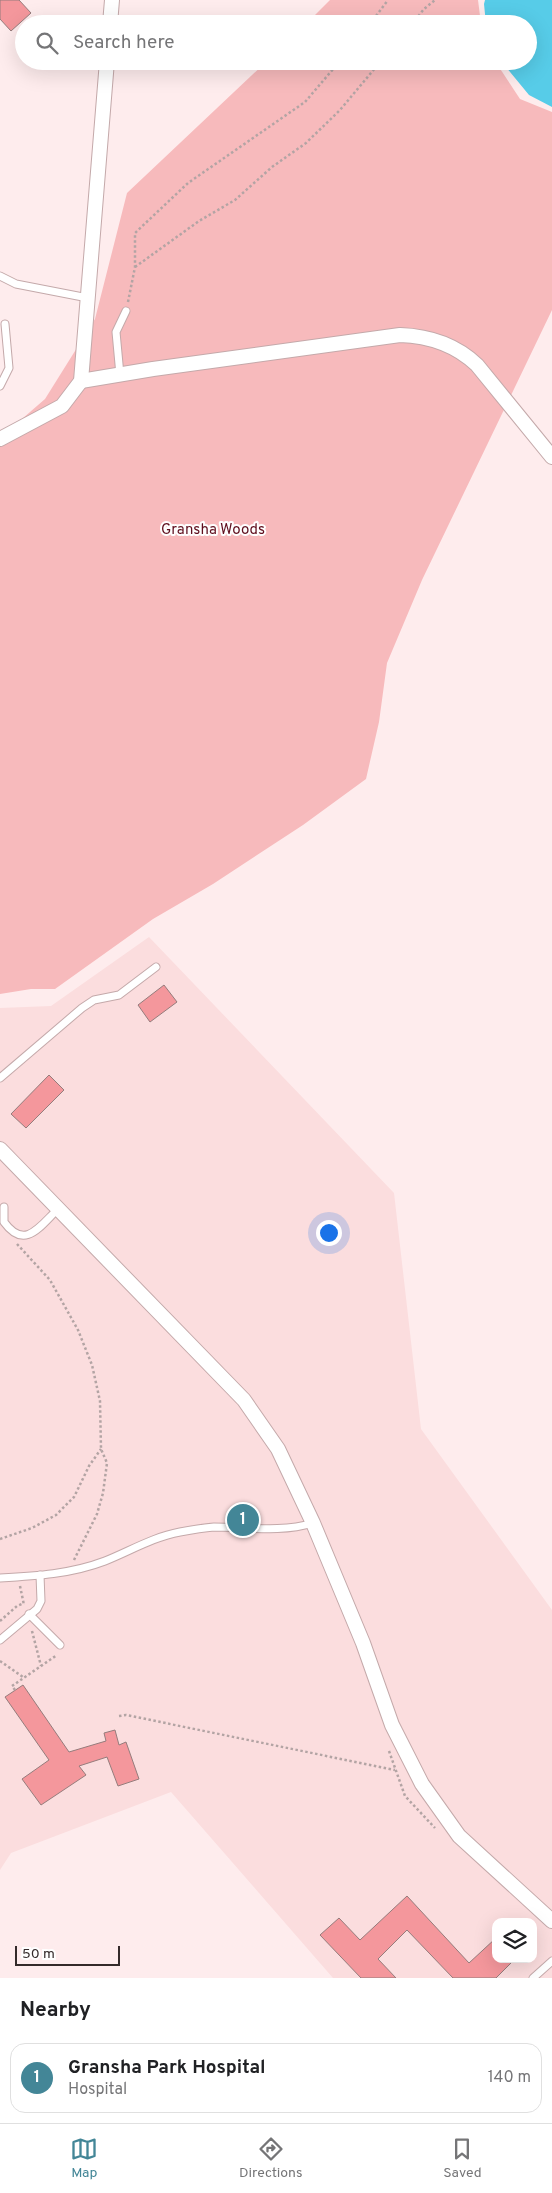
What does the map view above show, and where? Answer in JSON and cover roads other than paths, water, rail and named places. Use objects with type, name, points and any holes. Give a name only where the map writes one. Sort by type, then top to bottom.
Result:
[{"type":"street","points":[[111,15],[112,0]]},
{"type":"street","points":[[0,439],[62,406],[81,381],[106,70]]},
{"type":"street","points":[[81,381],[390,337],[417,336],[445,344],[469,357],[478,365],[552,457]]},
{"type":"street","points":[[0,1149],[244,1400],[278,1449],[313,1523],[363,1643],[392,1724],[422,1784],[459,1836],[552,1921]]},
{"type":"lane","points":[[0,276],[16,284],[88,298]]},
{"type":"lane","points":[[120,375],[116,332],[126,311]]},
{"type":"lane","points":[[0,386],[9,368],[5,324]]},
{"type":"lane","points":[[0,1078],[82,1008],[94,1000],[119,995],[156,967]]},
{"type":"lane","points":[[4,1207],[4,1222],[14,1234],[23,1236],[37,1232],[58,1209]]},
{"type":"lane","points":[[0,1578],[69,1571],[104,1561],[177,1532],[212,1527],[280,1528],[313,1523]]},
{"type":"lane","points":[[0,1640],[37,1609],[41,1601],[40,1575]]},
{"type":"lane","points":[[29,1614],[62,1649]]},
{"type":"lane","points":[[533,1978],[552,1961]]},
{"type":"water","points":[[485,0],[552,0],[552,107],[529,95],[508,70],[537,70],[537,15],[485,15]]},
{"type":"place","name":"Gransha Park Hospital","points":[[243,1520]]},
{"type":"park label","name":"Gransha Woods","points":[[213,529]]}]
